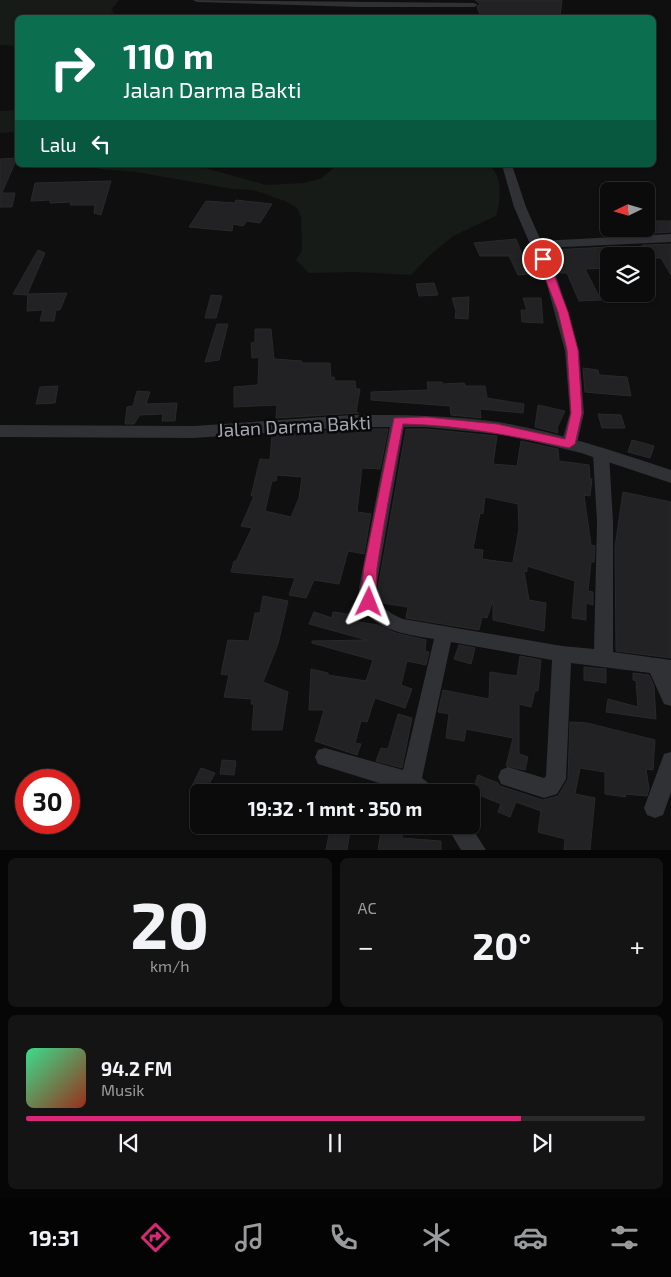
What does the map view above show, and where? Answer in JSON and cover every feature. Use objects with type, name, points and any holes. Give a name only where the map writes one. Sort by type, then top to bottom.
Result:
[{"type":"street","points":[[197,0],[359,5],[475,5]]},
{"type":"street","points":[[508,167],[520,207],[552,281],[572,350],[577,413],[569,444]]},
{"type":"street","points":[[536,245],[671,238]]},
{"type":"street","points":[[398,421],[370,567],[369,602],[379,615],[388,621],[444,634],[562,654],[664,667],[671,698]]},
{"type":"street","name":"Jalan Darma Bakti","points":[[0,431],[194,432],[317,423],[426,421],[497,428],[569,444],[671,477]]},
{"type":"street","points":[[601,454],[605,522],[603,658]]},
{"type":"street","points":[[418,784],[444,634]]},
{"type":"street","points":[[508,777],[544,788],[550,787],[556,779],[562,654]]},
{"type":"street","points":[[326,757],[408,784]]},
{"type":"street","points":[[655,808],[671,761]]},
{"type":"street","points":[[463,834],[475,850]]},
{"type":"shaded area","points":[[0,0],[119,0],[111,10],[114,12],[112,15],[15,15],[15,46],[0,45]]},
{"type":"shaded area","points":[[15,110],[15,132],[0,133],[0,111]]},
{"type":"shaded area","points":[[92,167],[202,167],[266,185],[305,183],[322,178],[335,167],[491,167],[497,175],[500,196],[496,216],[453,236],[430,255],[411,275],[354,272],[309,273],[296,260],[302,250],[301,217],[297,208],[285,201],[253,190],[233,189],[136,172]]},
{"type":"building","points":[[475,0],[562,0],[560,15],[480,15],[477,7],[480,4]]},
{"type":"building","points":[[15,158],[15,163],[2,193],[15,193],[12,207],[0,207],[0,159]]},
{"type":"building","points":[[111,181],[101,215],[94,213],[95,205],[70,205],[71,202],[50,203],[50,200],[31,201],[35,183]]},
{"type":"building","points":[[236,200],[272,204],[260,223],[247,221],[243,226],[233,224],[232,231],[189,227],[206,201],[235,203]]},
{"type":"building","points":[[655,221],[671,221],[671,232],[655,233]]},
{"type":"building","points":[[516,239],[530,274],[518,275],[509,256],[480,256],[474,243]]},
{"type":"building","points":[[671,244],[671,275],[661,258],[655,258],[655,247],[643,247],[642,245]]},
{"type":"building","points":[[600,247],[600,268],[585,269],[600,300],[579,301],[567,273],[557,273],[550,250]]},
{"type":"building","points":[[38,250],[45,253],[27,295],[13,294]]},
{"type":"building","points":[[434,283],[438,295],[419,296],[416,284]]},
{"type":"building","points":[[67,293],[60,310],[56,310],[54,321],[40,321],[43,310],[27,311],[28,294]]},
{"type":"building","points":[[211,295],[222,296],[216,318],[205,318]]},
{"type":"building","points":[[469,297],[468,319],[455,318],[456,311],[452,298]]},
{"type":"building","points":[[523,298],[541,298],[543,323],[522,322],[521,310],[527,310]]},
{"type":"building","points":[[217,324],[228,324],[219,360],[205,362]]},
{"type":"building","points":[[255,329],[271,329],[274,359],[302,361],[301,363],[330,363],[331,377],[334,377],[335,381],[355,381],[356,389],[360,389],[356,413],[359,413],[276,418],[277,405],[234,407],[234,387],[258,385],[259,357],[252,358],[251,343],[255,342]]},
{"type":"building","points":[[583,368],[598,370],[599,375],[627,377],[631,396],[585,392]]},
{"type":"building","points":[[427,382],[442,382],[443,384],[464,383],[465,386],[485,386],[487,398],[524,404],[523,413],[480,409],[481,418],[451,415],[450,406],[371,400],[371,392],[428,390]]},
{"type":"building","points":[[58,386],[55,403],[36,404],[40,387]]},
{"type":"building","points":[[137,391],[150,392],[146,404],[177,403],[175,421],[162,421],[163,414],[140,415],[134,424],[125,424],[127,407],[133,406]]},
{"type":"building","points":[[538,405],[565,411],[557,428],[558,433],[535,427]]},
{"type":"building","points":[[598,414],[621,415],[625,428],[602,428]]},
{"type":"building","points":[[353,429],[388,429],[380,469],[362,468],[357,512],[371,514],[364,554],[348,551],[339,584],[314,580],[306,598],[289,595],[295,578],[231,572],[234,561],[236,561],[252,528],[241,526],[254,496],[251,496],[260,459],[270,460],[272,435]],"holes":[[[277,475],[302,477],[299,498],[291,517],[265,511],[272,481],[276,481]]]},
{"type":"building","points":[[406,429],[426,429],[497,436],[493,464],[517,466],[521,441],[558,449],[559,461],[589,465],[590,479],[592,479],[590,496],[584,495],[591,545],[595,546],[588,591],[593,592],[593,605],[586,603],[586,620],[572,618],[575,581],[527,566],[527,572],[524,571],[529,600],[546,603],[544,631],[493,620],[493,600],[487,618],[482,617],[479,630],[406,618],[408,607],[382,603],[378,588]],"holes":[[[485,497],[518,504],[519,529],[513,562],[482,559],[483,550],[473,549],[480,513],[483,514]]]},
{"type":"building","points":[[632,440],[654,446],[650,458],[628,452]]},
{"type":"building","points":[[623,492],[671,502],[671,658],[616,651],[615,547]]},
{"type":"building","points":[[263,596],[288,601],[278,644],[263,682],[288,692],[282,730],[252,730],[254,704],[251,704],[252,699],[224,697],[229,675],[221,674],[228,640],[249,641],[255,613],[260,613]]},
{"type":"building","points":[[314,612],[332,618],[333,612],[354,615],[353,621],[378,625],[396,633],[426,640],[425,651],[429,652],[426,665],[407,661],[401,685],[412,689],[405,708],[375,698],[367,722],[361,721],[355,743],[361,744],[357,755],[315,741],[324,710],[309,710],[311,669],[328,673],[328,675],[366,681],[373,660],[312,643],[312,641],[367,640],[309,624]]},
{"type":"building","points":[[459,645],[475,648],[471,664],[454,659]]},
{"type":"building","points":[[520,656],[541,660],[538,691],[535,691],[531,707],[519,704],[519,754],[528,757],[525,770],[506,766],[513,738],[466,729],[464,741],[446,738],[449,714],[438,712],[443,690],[489,699],[490,672],[517,676]]},
{"type":"building","points":[[584,667],[606,669],[606,683],[584,680]]},
{"type":"building","points":[[633,673],[649,675],[654,686],[656,719],[606,712],[608,699],[638,707],[636,681],[633,680]]},
{"type":"building","points":[[398,714],[412,718],[402,768],[376,761],[381,748],[388,749]]},
{"type":"building","points":[[570,722],[587,723],[655,740],[653,770],[646,769],[649,789],[647,796],[625,794],[626,797],[605,794],[605,772],[580,768],[575,794],[595,798],[590,850],[564,850],[565,839],[538,832],[541,811],[516,802],[510,817],[498,812],[501,804],[480,795],[480,784],[475,784],[478,775],[498,783],[500,786],[543,800],[558,796],[568,779]]},
{"type":"building","points":[[222,760],[236,761],[234,775],[220,774]]},
{"type":"building","points":[[201,768],[215,773],[209,784],[193,784]]},
{"type":"building","points":[[329,834],[350,834],[347,850],[326,850]]},
{"type":"building","points":[[381,834],[402,834],[402,838],[441,841],[441,850],[378,850]]},
{"type":"route","points":[[369,602],[370,567],[398,421],[458,423],[497,428],[569,444],[577,413],[572,350],[563,312],[543,259]]}]
